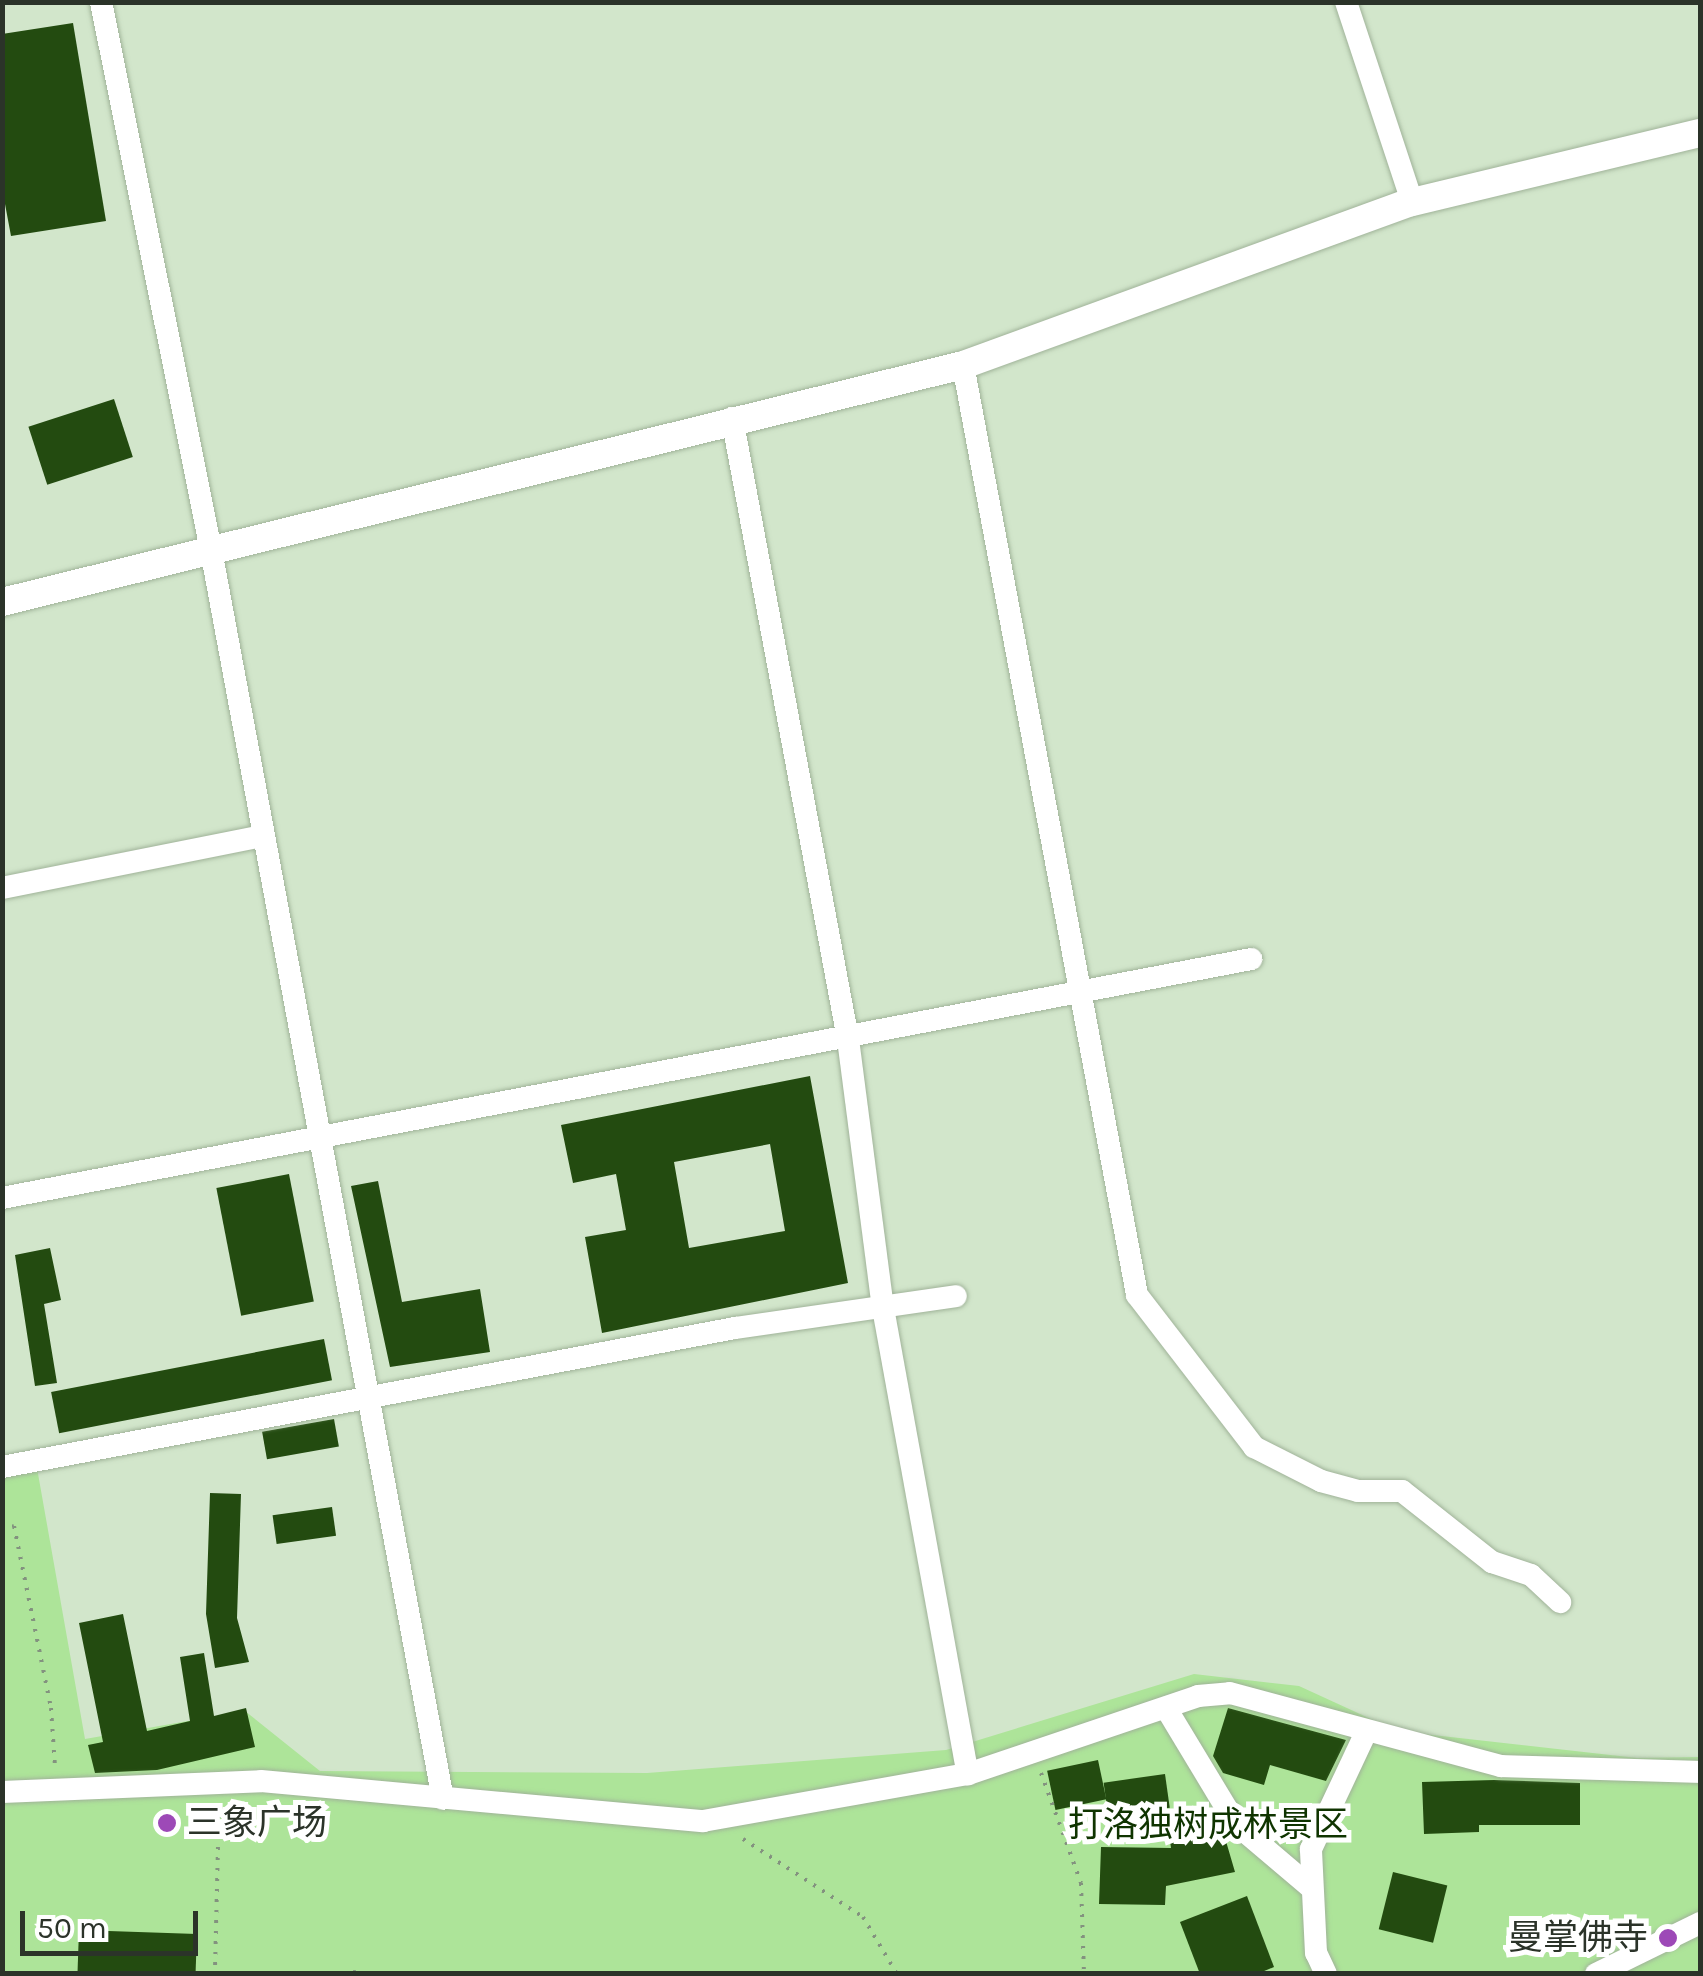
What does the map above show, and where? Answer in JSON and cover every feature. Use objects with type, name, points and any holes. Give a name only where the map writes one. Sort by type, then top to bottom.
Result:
[{"type":"street","points":[[101,2],[211,550],[317,1138],[443,1799]]},
{"type":"street","points":[[1346,2],[1412,202]]},
{"type":"street","points":[[2,602],[732,418],[963,365],[1412,202],[1700,134]]},
{"type":"street","points":[[963,365],[1136,1294],[1154,1324],[1254,1447],[1321,1482],[1358,1491],[1402,1491],[1492,1562],[1531,1575],[1560,1602]]},
{"type":"street","points":[[732,418],[848,1039],[883,1308],[968,1774]]},
{"type":"street","points":[[2,888],[263,836]]},
{"type":"street","points":[[2,1198],[1080,995],[1250,959]]},
{"type":"street","points":[[2,1466],[735,1328],[956,1296]]},
{"type":"street","points":[[2,1792],[219,1783],[724,1818],[968,1774],[1166,1708],[1230,1694],[1502,1766],[1700,1772]]},
{"type":"street","points":[[1166,1708],[1236,1824],[1310,1886]]},
{"type":"street","points":[[1326,1974],[1316,1953],[1310,1886],[1313,1843],[1366,1732]]},
{"type":"street","points":[[1596,1974],[1700,1923]]},
{"type":"path","points":[[2,1528],[14,1526],[51,1708],[57,1790]]},
{"type":"path","points":[[1034,1754],[1081,1883],[1084,1974]]},
{"type":"path","points":[[219,1783],[215,1973],[374,1974]]},
{"type":"path","points":[[724,1818],[750,1845],[864,1917],[897,1974]]},
{"type":"green space","name":"打洛独树成林景区","points":[[37,1468],[85,1739],[245,1711],[320,1771],[647,1773],[946,1750],[1194,1674],[1299,1686],[1397,1731],[1637,1758],[1700,1757],[1700,1973],[3,1974],[3,1475]]},
{"type":"building","points":[[73,23],[106,221],[11,236],[2,188],[2,34]]},
{"type":"building","points":[[114,399],[133,457],[47,485],[28,427]]},
{"type":"building","points":[[810,1076],[848,1283],[602,1333],[585,1237],[626,1230],[616,1174],[573,1183],[561,1125]],"holes":[[[770,1144],[785,1231],[689,1248],[674,1162]]]},
{"type":"building","points":[[289,1174],[314,1302],[241,1316],[216,1188]]},
{"type":"building","points":[[378,1181],[402,1302],[480,1289],[490,1352],[390,1367],[351,1186]]},
{"type":"building","points":[[50,1248],[61,1300],[44,1304],[57,1383],[35,1386],[15,1255]]},
{"type":"building","points":[[324,1339],[332,1380],[59,1433],[51,1392]]},
{"type":"building","points":[[334,1419],[339,1447],[267,1459],[262,1432]]},
{"type":"building","points":[[210,1493],[241,1494],[237,1618],[249,1662],[215,1668],[206,1614]]},
{"type":"building","points":[[332,1507],[336,1536],[277,1544],[273,1515]]},
{"type":"building","points":[[123,1614],[147,1731],[190,1721],[180,1657],[204,1653],[214,1716],[246,1708],[255,1747],[157,1770],[95,1773],[88,1745],[103,1742],[79,1623]]},
{"type":"building","points":[[1228,1708],[1346,1740],[1326,1781],[1270,1765],[1264,1785],[1223,1773],[1213,1756]]},
{"type":"building","points":[[1098,1760],[1106,1799],[1055,1810],[1047,1771]]},
{"type":"building","points":[[1165,1774],[1170,1808],[1108,1816],[1104,1783]]},
{"type":"building","points":[[1422,1782],[1580,1783],[1580,1825],[1479,1825],[1479,1832],[1424,1834]]},
{"type":"building","points":[[1223,1831],[1235,1872],[1166,1886],[1165,1905],[1099,1904],[1101,1847],[1171,1848],[1170,1841]]},
{"type":"building","points":[[1393,1872],[1447,1886],[1433,1943],[1379,1929]]},
{"type":"building","points":[[1247,1896],[1274,1967],[1257,1974],[1200,1974],[1180,1922]]},
{"type":"building","points":[[79,1930],[197,1934],[196,1974],[77,1974]]},
{"type":"place","name":"三象广场","points":[[167,1823]]},
{"type":"place","name":"曼掌佛寺","points":[[1668,1938]]}]
